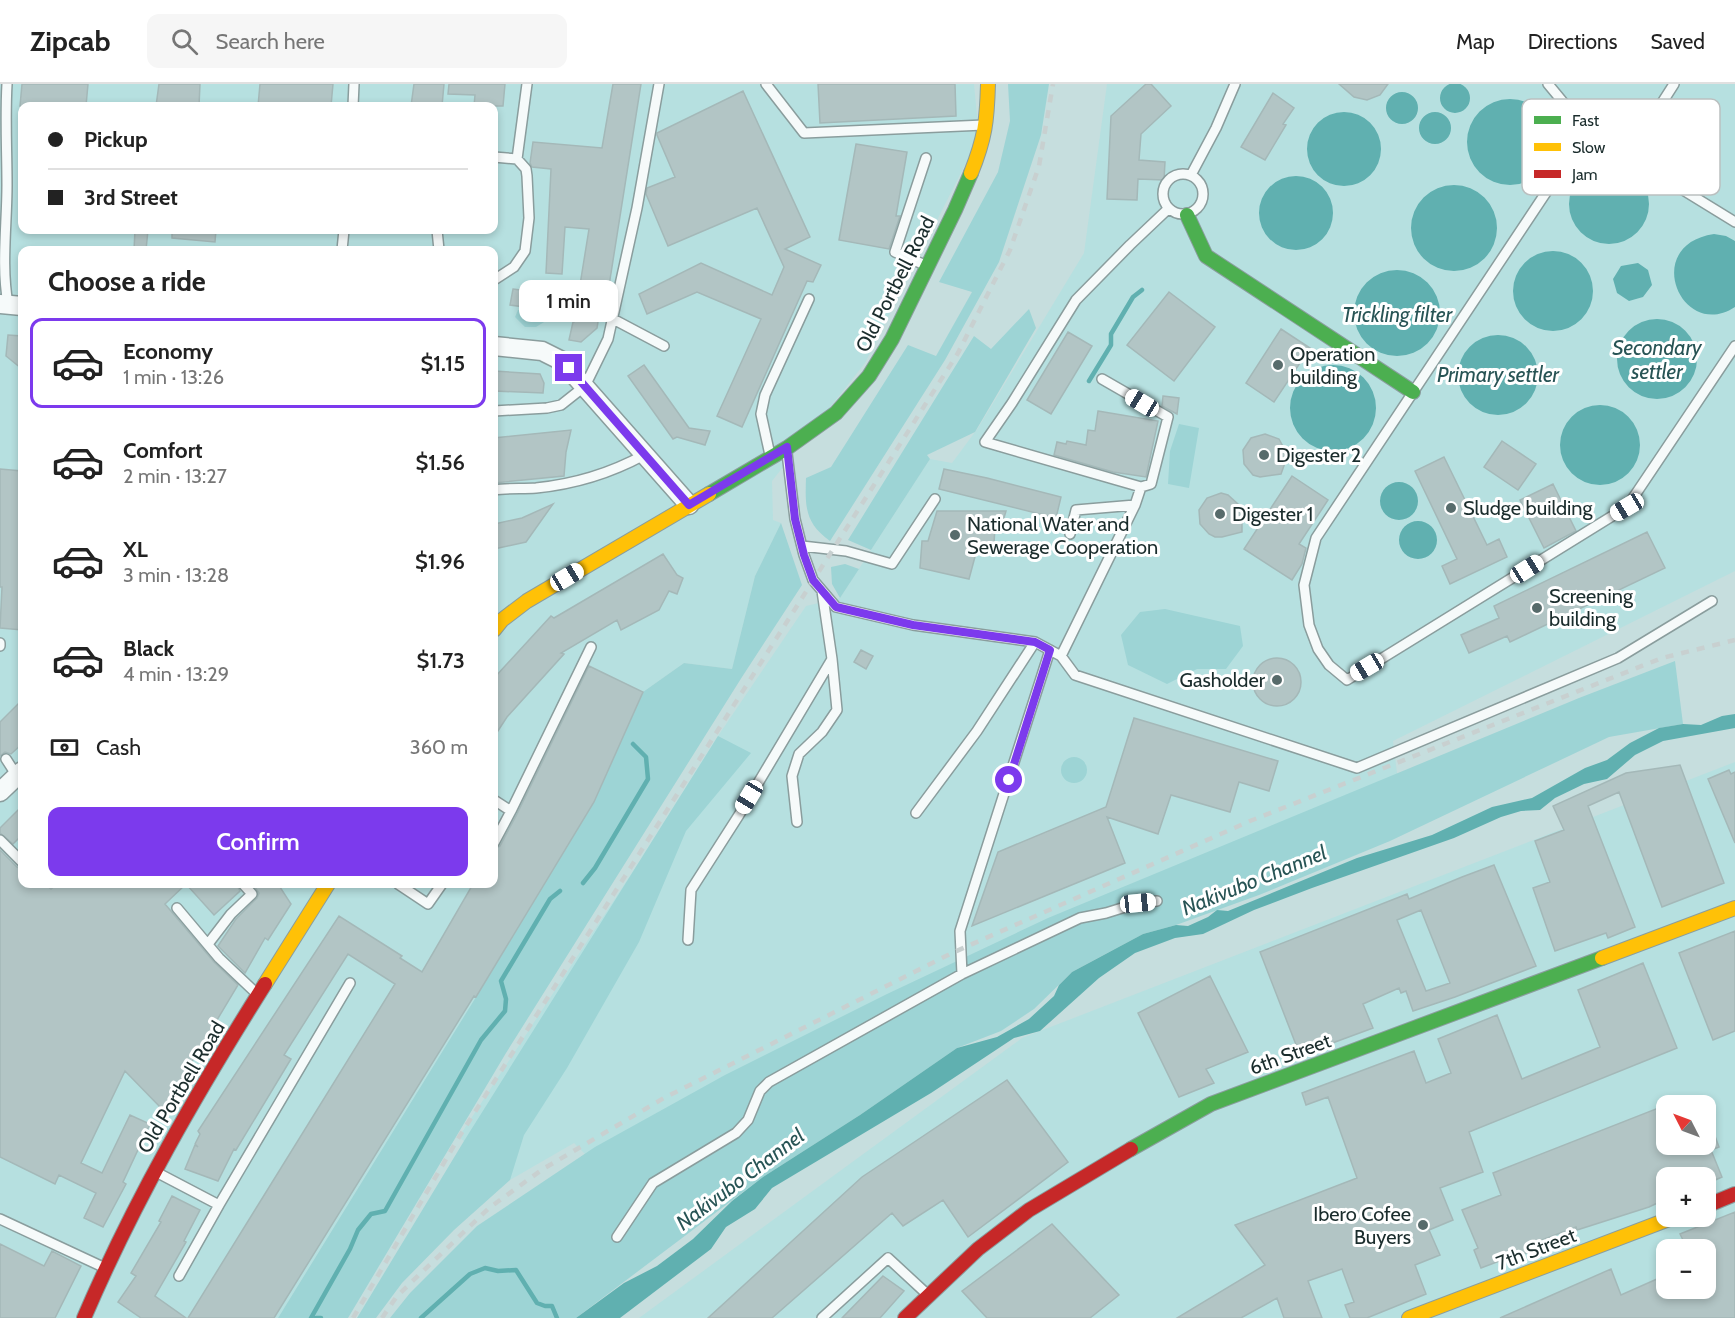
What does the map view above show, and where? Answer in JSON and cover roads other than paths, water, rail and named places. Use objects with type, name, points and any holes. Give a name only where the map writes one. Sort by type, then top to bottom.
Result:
[{"type":"street","name":"Old Portbell Road","points":[[498,619],[787,447],[836,413],[869,376],[892,339],[927,266],[980,151],[987,125],[988,84]]},
{"type":"street","points":[[1187,215],[1206,256],[1413,392]]},
{"type":"street","points":[[498,345],[531,349],[554,356],[569,368],[689,505]]},
{"type":"street","points":[[0,792],[18,777]]},
{"type":"street","name":"Old Portbell Road","points":[[84,1318],[154,1171],[258,995],[325,888]]},
{"type":"street","name":"6th Street","points":[[905,1318],[978,1249],[1029,1210],[1085,1175],[1211,1104],[1735,908]]},
{"type":"street","points":[[1716,1202],[1735,1194]]},
{"type":"street","name":"7th Street","points":[[1409,1318],[1656,1224]]},
{"type":"lane","points":[[7,84],[4,285],[10,304]]},
{"type":"lane","points":[[353,102],[354,84]]},
{"type":"lane","points":[[517,159],[527,84]]},
{"type":"lane","points":[[498,411],[561,405],[585,386],[608,339],[613,319],[637,208],[658,84]]},
{"type":"lane","points":[[766,84],[804,133],[987,125]]},
{"type":"lane","points":[[1191,175],[1216,128],[1234,84]]},
{"type":"lane","points":[[1548,84],[1560,99]]},
{"type":"lane","points":[[1664,99],[1674,84]]},
{"type":"lane","points":[[498,157],[517,159],[526,169],[529,218],[525,251],[514,267],[498,277]]},
{"type":"lane","points":[[926,158],[895,252],[927,266]]},
{"type":"lane","points":[[1177,175],[1191,175],[1201,184],[1204,197],[1198,208],[1187,215],[1174,213],[1168,209],[1162,196],[1166,183],[1177,175]]},
{"type":"lane","points":[[1544,195],[1316,538],[1304,585],[1309,625],[1318,650],[1329,665],[1347,680],[1627,507],[1735,346]]},
{"type":"lane","points":[[1691,195],[1735,222]]},
{"type":"lane","points":[[1102,379],[1168,417],[1151,484],[1141,487],[986,442],[1077,300],[1168,209]]},
{"type":"lane","points":[[770,457],[761,414],[765,395],[809,299]]},
{"type":"lane","points":[[613,319],[664,346]]},
{"type":"lane","points":[[787,447],[795,519],[802,546],[813,580],[836,607],[913,625],[1035,642],[1061,656],[1075,675],[1357,768],[1618,658],[1713,601]]},
{"type":"lane","points":[[498,490],[533,488],[590,479],[617,470],[644,455]]},
{"type":"lane","points":[[1061,656],[1135,505],[1141,487]]},
{"type":"lane","points":[[802,546],[846,551],[892,564],[934,499]]},
{"type":"lane","points":[[1070,534],[1076,510],[1135,505]]},
{"type":"lane","points":[[797,822],[792,776],[799,754],[822,732],[837,710],[822,591]]},
{"type":"lane","points":[[916,813],[977,730],[1035,642]]},
{"type":"lane","points":[[498,835],[591,647]]},
{"type":"lane","points":[[963,974],[960,931],[1050,650]]},
{"type":"lane","points":[[688,940],[691,890],[832,659]]},
{"type":"lane","points":[[6,759],[18,771]]},
{"type":"lane","points":[[498,803],[511,811]]},
{"type":"lane","points":[[0,840],[18,858]]},
{"type":"lane","points":[[208,944],[231,914],[252,894],[247,888]]},
{"type":"lane","points":[[404,888],[428,904],[439,888]]},
{"type":"lane","points":[[618,1237],[653,1183],[736,1133],[748,1120],[760,1091],[769,1082],[963,974],[1080,918],[1138,903],[1157,901]]},
{"type":"lane","points":[[177,908],[208,944],[258,995]]},
{"type":"lane","points":[[179,1276],[350,983]]},
{"type":"lane","points":[[154,1171],[219,1205]]},
{"type":"lane","points":[[0,1219],[106,1268]]},
{"type":"lane","points":[[822,1318],[888,1258],[928,1295]]},
{"type":"water","points":[[1455,83],[1466,87],[1470,98],[1466,109],[1455,113],[1444,109],[1440,98],[1444,87]]},
{"type":"water","points":[[1402,92],[1413,97],[1418,108],[1413,119],[1402,124],[1391,119],[1386,108],[1391,97]]},
{"type":"water","points":[[1502,100],[1522,101],[1522,183],[1502,184],[1486,178],[1474,166],[1468,150],[1468,134],[1474,118],[1486,106]]},
{"type":"water","points":[[1344,112],[1358,115],[1370,123],[1378,135],[1381,149],[1378,163],[1370,175],[1358,183],[1344,186],[1330,183],[1318,175],[1310,163],[1307,149],[1310,135],[1318,123],[1330,115]]},
{"type":"water","points":[[1435,112],[1446,117],[1451,128],[1446,139],[1435,144],[1424,139],[1419,128],[1424,117]]},
{"type":"water","points":[[1296,176],[1310,179],[1322,187],[1330,199],[1333,213],[1330,227],[1322,239],[1310,247],[1296,250],[1282,247],[1270,239],[1262,227],[1259,213],[1262,199],[1270,187],[1282,179]]},
{"type":"water","name":"Trickling filter","points":[[1454,185],[1478,192],[1490,204],[1497,228],[1490,252],[1478,264],[1454,271],[1430,264],[1418,252],[1411,228],[1418,204],[1430,192]]},
{"type":"water","points":[[1570,195],[1648,196],[1648,212],[1642,226],[1631,237],[1617,243],[1601,243],[1587,237],[1576,226],[1570,212]]},
{"type":"water","name":"Secondary settler","points":[[1714,234],[1726,236],[1735,241],[1735,307],[1716,314],[1699,312],[1686,302],[1677,288],[1674,271],[1679,255],[1691,242]]},
{"type":"water","name":"Secondary settler","points":[[1553,251],[1568,254],[1581,263],[1590,276],[1593,291],[1590,306],[1581,319],[1568,328],[1553,331],[1538,328],[1525,319],[1516,306],[1513,291],[1516,276],[1525,263],[1538,254]]},
{"type":"water","points":[[1638,263],[1648,270],[1652,285],[1643,297],[1629,301],[1617,293],[1613,279],[1621,266]]},
{"type":"water","name":"Trickling filter","points":[[1397,270],[1421,277],[1433,289],[1440,313],[1433,337],[1421,349],[1397,356],[1373,349],[1361,337],[1354,313],[1361,289],[1373,277]]},
{"type":"water","name":"Secondary settler","points":[[1657,319],[1672,322],[1685,331],[1694,344],[1697,359],[1694,374],[1685,387],[1672,396],[1657,399],[1642,396],[1629,387],[1620,374],[1617,359],[1620,344],[1629,331],[1642,322]]},
{"type":"water","name":"Primary settler","points":[[1498,335],[1513,338],[1526,347],[1535,360],[1538,375],[1535,390],[1526,403],[1513,412],[1498,415],[1483,412],[1470,403],[1461,390],[1458,375],[1461,360],[1470,347],[1483,338]]},
{"type":"water","name":"Trickling filter","points":[[1333,365],[1357,372],[1369,384],[1376,408],[1369,432],[1357,444],[1333,451],[1309,444],[1297,432],[1290,408],[1297,384],[1309,372]]},
{"type":"water","name":"Primary settler","points":[[1600,405],[1615,408],[1628,417],[1637,430],[1640,445],[1637,460],[1628,473],[1615,482],[1600,485],[1585,482],[1572,473],[1563,460],[1560,445],[1563,430],[1572,417],[1585,408]]},
{"type":"water","points":[[1399,482],[1406,483],[1412,488],[1417,494],[1417,508],[1412,514],[1406,519],[1399,520],[1392,519],[1386,514],[1381,508],[1380,501],[1381,494],[1386,488],[1392,483]]},
{"type":"water","points":[[1418,521],[1431,527],[1437,540],[1431,553],[1418,559],[1405,553],[1399,540],[1405,527]]},
{"type":"water","points":[[1735,714],[1735,728],[1663,741],[1635,755],[1607,779],[1584,784],[1555,798],[1540,810],[1521,811],[1501,817],[1454,838],[1254,910],[1203,934],[1175,938],[1135,953],[1099,978],[1040,1031],[1014,1038],[931,1093],[772,1188],[755,1209],[726,1227],[711,1249],[620,1318],[576,1318],[624,1283],[657,1266],[693,1239],[732,1201],[763,1177],[860,1115],[957,1048],[997,1037],[1029,1019],[1054,996],[1059,985],[1072,972],[1143,934],[1176,925],[1188,926],[1217,910],[1228,911],[1357,858],[1432,835],[1492,807],[1532,798],[1585,768],[1607,760],[1630,743],[1659,728],[1683,724],[1701,725],[1722,716]]},
{"type":"waterway","points":[[1089,381],[1111,345],[1111,334],[1133,297],[1142,290]]},
{"type":"waterway","points":[[583,883],[595,868],[648,779],[646,757],[633,744]]},
{"type":"waterway","points":[[311,1318],[350,1249],[358,1230],[371,1214],[385,1211],[481,1040],[505,1011],[506,999],[501,981],[550,899],[560,891]]},
{"type":"waterway","points":[[421,1318],[470,1274],[485,1268],[498,1271],[516,1270],[537,1303],[552,1306],[557,1318]]},
{"type":"waterway","points":[[316,1318],[321,1318]]},
{"type":"railway","points":[[353,1318],[459,1137],[958,353],[1010,250],[1039,166],[1053,84]]},
{"type":"railway","points":[[382,1318],[397,1296],[489,1208],[543,1169],[664,1098],[952,953],[1250,821],[1662,658],[1735,640]]},
{"type":"place","name":"Operation building","points":[[1278,365]]},
{"type":"place","name":"Digester 2","points":[[1264,455]]},
{"type":"place","name":"Sludge building","points":[[1451,508]]},
{"type":"place","name":"Digester 1","points":[[1220,514]]},
{"type":"place","name":"National Water and Sewerage Cooperation","points":[[955,535]]},
{"type":"place","name":"Screening building","points":[[1537,608]]},
{"type":"place","name":"Gasholder","points":[[1277,680]]},
{"type":"place","name":"Ibero Cofee Buyers","points":[[1423,1225]]},
{"type":"water label","name":"Nakivubo Channel","points":[[1254,880]]},
{"type":"water label","name":"Nakivubo Channel","points":[[740,1179]]}]
